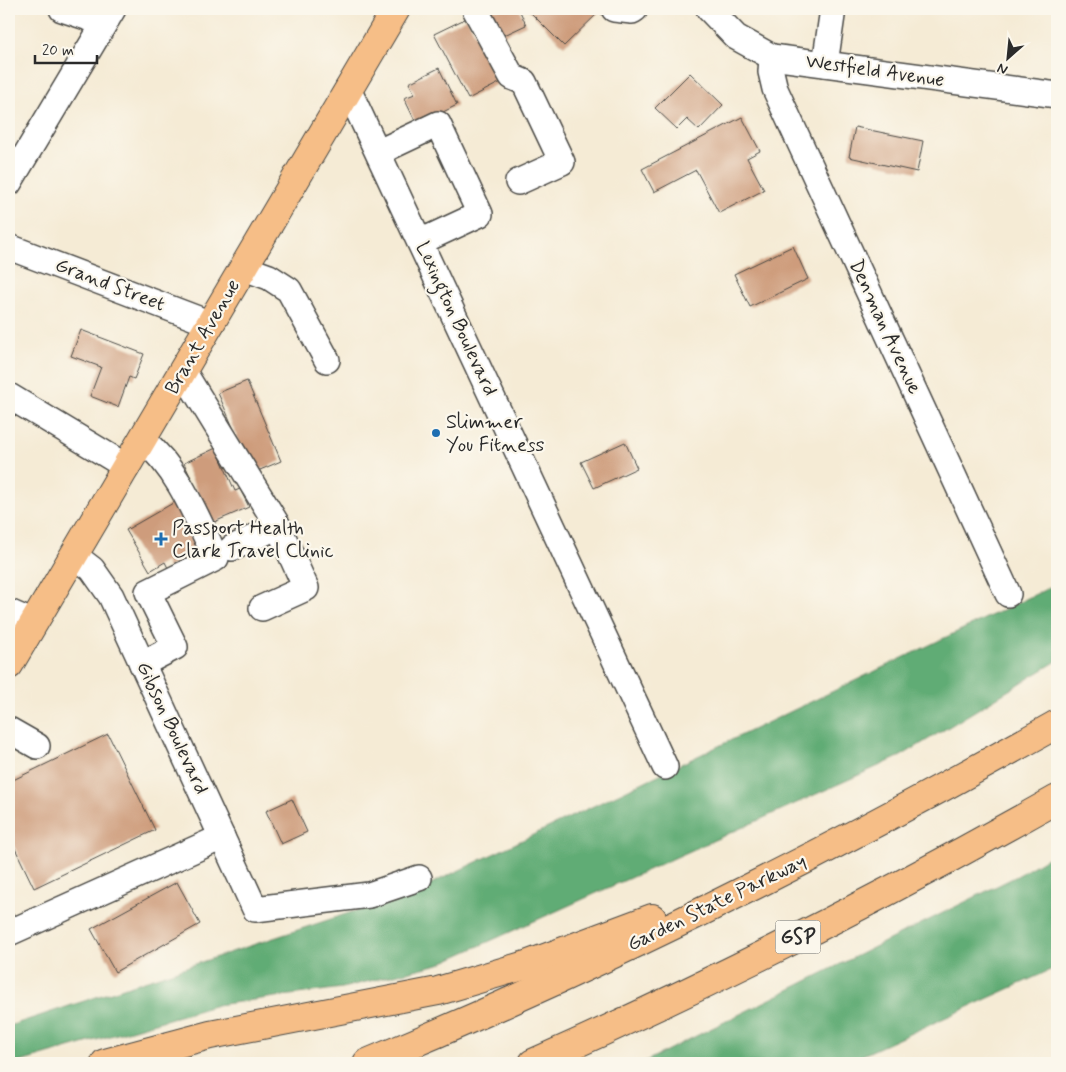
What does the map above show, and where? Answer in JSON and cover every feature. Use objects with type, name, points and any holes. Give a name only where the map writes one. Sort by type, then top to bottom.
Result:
[{"type":"main road","name":"Brant Avenue","points":[[9,665],[396,9]]},
{"type":"main road","name":"Garden State Parkway","points":[[367,1063],[667,929],[805,860],[1057,724]]},
{"type":"main road","name":"GSP","points":[[533,1063],[704,985],[845,914],[1057,799]]},
{"type":"main road","points":[[105,1063],[210,1035],[408,998],[460,985],[526,965],[805,860]]},
{"type":"main road","points":[[570,1063],[845,914]]},
{"type":"street","points":[[9,183],[108,16],[62,9]]},
{"type":"street","points":[[475,9],[512,77],[524,82],[562,162],[518,182]]},
{"type":"street","points":[[614,9],[632,11],[635,9]]},
{"type":"street","name":"Westfield Avenue","points":[[709,9],[736,37],[772,57],[1057,95]]},
{"type":"street","points":[[825,64],[833,9]]},
{"type":"street","name":"Denman Avenue","points":[[772,57],[771,72],[775,89],[1008,594]]},
{"type":"street","name":"Lexington Boulevard","points":[[348,89],[665,767]]},
{"type":"street","points":[[379,152],[438,124],[480,214],[420,242]]},
{"type":"street","name":"Grand Street","points":[[9,247],[211,324]]},
{"type":"street","points":[[244,268],[269,277],[289,290],[327,360]]},
{"type":"street","points":[[183,372],[278,526],[306,588],[262,608]]},
{"type":"street","points":[[9,396],[127,467]]},
{"type":"street","points":[[143,440],[159,453],[224,553]]},
{"type":"street","points":[[142,664],[175,647],[148,592],[278,526]]},
{"type":"street","name":"Gibson Boulevard","points":[[75,556],[92,569],[106,587],[255,910],[369,895],[419,878]]},
{"type":"street","points":[[9,612],[34,623]]},
{"type":"street","points":[[9,730],[37,746]]},
{"type":"street","points":[[9,928],[11,932],[222,837]]},
{"type":"green space","points":[[1057,584],[1057,661],[901,756],[439,964],[342,988],[217,1005],[17,1063],[9,1063],[9,1026],[418,890]]},
{"type":"green space","points":[[1057,852],[1057,967],[845,1063],[642,1063],[1017,876]]},
{"type":"building","points":[[484,9],[519,9],[526,25],[498,38]]},
{"type":"building","points":[[602,9],[564,46],[528,10]]},
{"type":"building","points":[[467,18],[490,64],[495,61],[505,80],[468,99],[434,34]]},
{"type":"building","points":[[439,68],[457,105],[417,125],[404,98],[415,94],[409,83]]},
{"type":"building","points":[[690,73],[723,105],[699,130],[687,119],[677,129],[655,108]]},
{"type":"building","points":[[742,117],[760,151],[747,158],[764,190],[719,213],[696,170],[654,192],[642,169]]},
{"type":"building","points":[[855,127],[923,141],[917,172],[849,157]]},
{"type":"building","points":[[793,246],[808,279],[750,307],[734,274]]},
{"type":"building","points":[[81,330],[144,354],[134,379],[129,377],[118,407],[90,396],[101,367],[71,356]]},
{"type":"building","points":[[247,381],[281,461],[253,473],[218,393]]},
{"type":"building","points":[[625,442],[637,468],[594,488],[581,462]]},
{"type":"building","points":[[216,448],[235,491],[240,489],[249,507],[212,523],[184,463]]},
{"type":"building","points":[[180,499],[207,545],[168,568],[165,562],[150,571],[126,530]]},
{"type":"building","points":[[108,734],[155,830],[34,888],[9,836],[9,782]]},
{"type":"building","points":[[292,799],[307,832],[281,844],[266,811]]},
{"type":"building","points":[[177,882],[200,924],[115,972],[91,929]]},
{"type":"place","name":"Slimmer You Fitness","points":[[436,433]]},
{"type":"place","name":"Passport Health Clark Travel Clinic","points":[[161,539]]}]
